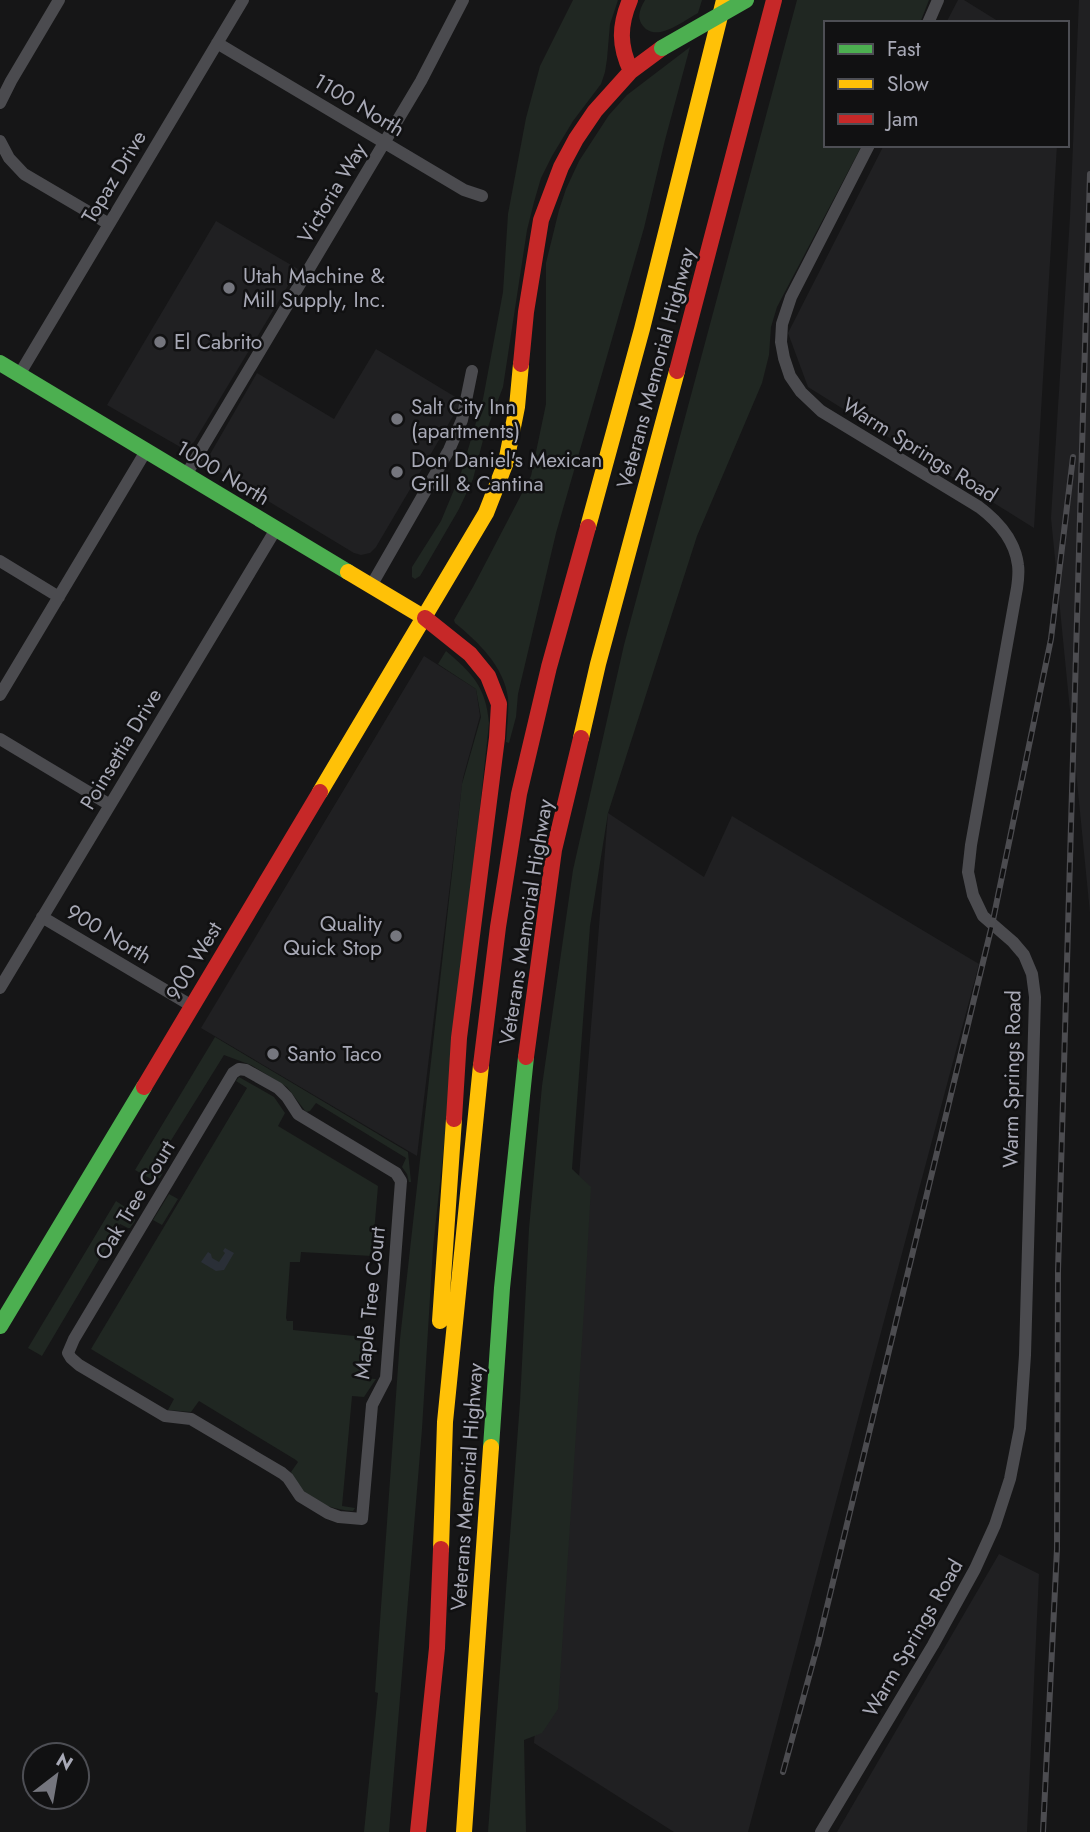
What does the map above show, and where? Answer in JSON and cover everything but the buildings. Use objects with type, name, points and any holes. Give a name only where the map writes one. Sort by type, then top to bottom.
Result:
[{"type":"main road","points":[[630,0],[625,12],[620,45],[631,71]]},
{"type":"main road","name":"Veterans Memorial Highway","points":[[418,1831],[437,1648],[445,1422],[478,1089],[498,927],[519,794],[549,667],[642,329],[724,0]]},
{"type":"main road","name":"900 West","points":[[0,1326],[486,513],[506,462],[517,407],[526,312],[541,220],[561,167],[576,139],[594,111],[631,71],[662,48],[746,0]]},
{"type":"main road","name":"Veterans Memorial Highway","points":[[464,1832],[502,1288],[525,1063],[554,850],[598,664],[711,246],[774,0]]},
{"type":"main road","name":"1000 North","points":[[0,363],[425,618],[470,654],[488,676],[499,704],[459,1038],[448,1182],[440,1328],[445,1422]]},
{"type":"street","points":[[0,103],[59,0]]},
{"type":"street","name":"Topaz Drive","points":[[19,375],[243,0]]},
{"type":"street","name":"Victoria Way","points":[[186,475],[433,60],[463,0]]},
{"type":"street","points":[[929,21],[938,0]]},
{"type":"street","name":"1100 North","points":[[217,43],[464,190],[482,196]]},
{"type":"street","points":[[0,141],[9,158],[24,174],[109,224]]},
{"type":"street","name":"Warm Springs Road","points":[[821,1832],[975,1569],[995,1525],[1010,1479],[1020,1428],[1025,1356],[1035,1011],[1032,974],[1024,955],[983,916],[973,895],[968,872],[1017,587],[1018,566],[1013,547],[1001,526],[979,507],[821,411],[801,392],[790,376],[781,341],[782,324],[791,297],[868,147]]},
{"type":"street","points":[[371,586],[449,450],[462,420],[472,371]]},
{"type":"street","points":[[0,695],[146,451]]},
{"type":"street","name":"Poinsettia Drive","points":[[0,988],[276,529]]},
{"type":"street","points":[[0,561],[59,597]]},
{"type":"street","points":[[0,739],[110,805]]},
{"type":"street","name":"900 North","points":[[42,917],[192,1006]]},
{"type":"street","name":"Maple Tree Court","points":[[239,1069],[246,1070],[278,1088],[298,1114],[399,1176],[401,1186],[386,1378],[372,1405],[362,1519]]},
{"type":"street","name":"Oak Tree Court","points":[[239,1069],[233,1073],[68,1353],[79,1365],[163,1415],[191,1419],[282,1474],[288,1478],[300,1496],[328,1513],[362,1519]]},
{"type":"shaded area","points":[[573,0],[618,0],[610,24],[605,72],[601,84],[573,121],[541,178],[527,230],[503,387],[483,440],[473,479],[459,509],[420,576],[415,579],[412,577],[412,567],[441,521],[461,473],[483,399],[503,292],[508,214],[526,118],[540,66]]},
{"type":"shaded area","points":[[645,0],[702,0],[698,13],[670,29],[655,32],[643,26],[639,16]]},
{"type":"shaded area","points":[[797,0],[929,0],[921,21],[824,21],[824,147],[861,147],[777,307],[762,383],[697,536],[608,813],[590,926],[572,1169],[591,1187],[558,1709],[542,1733],[524,1740],[526,1832],[488,1832],[520,1402],[529,1229],[542,1086],[573,870],[624,645]]},
{"type":"shaded area","points":[[958,0],[964,0],[998,21],[947,21]]},
{"type":"shaded area","points":[[1079,0],[1090,0],[1090,913],[1051,518],[1070,217]]},
{"type":"shaded area","points":[[690,47],[644,228],[556,533],[509,743],[506,742],[506,686],[489,656],[454,620],[531,476],[546,404],[546,263],[559,210],[579,161],[609,115],[627,95]]},
{"type":"shaded area","points":[[883,147],[1057,147],[1034,528],[808,387],[788,333]]},
{"type":"shaded area","points":[[216,221],[298,269],[194,442],[182,448],[107,405]]},
{"type":"shaded area","points":[[376,349],[462,401],[376,547],[370,553],[361,555],[215,469],[209,456],[257,373],[334,419]]},
{"type":"shaded area","points":[[446,651],[463,666],[481,690],[489,723],[433,1248],[422,1429],[389,1832],[364,1832],[378,1693],[375,1692],[400,1339],[462,784],[481,717],[476,689],[438,664]]},
{"type":"shaded area","points":[[424,656],[476,689],[480,716],[463,778],[417,1156],[201,1028]]},
{"type":"shaded area","points":[[608,813],[704,877],[732,816],[979,964],[748,1832],[674,1832],[534,1743]]},
{"type":"shaded area","points":[[215,1037],[408,1152],[411,1182],[402,1167],[406,1158],[316,1103],[306,1112],[287,1087],[251,1065],[224,1055],[157,1163],[165,1169],[160,1178],[153,1180],[135,1170]]},
{"type":"shaded area","points":[[239,1077],[274,1097],[285,1113],[278,1126],[378,1186],[372,1256],[301,1252],[300,1262],[290,1262],[286,1318],[287,1321],[293,1321],[293,1330],[365,1337],[363,1378],[376,1379],[364,1397],[352,1396],[342,1506],[355,1508],[353,1511],[327,1506],[305,1492],[291,1472],[298,1462],[296,1460],[199,1401],[191,1412],[168,1410],[174,1399],[91,1349],[247,1088],[236,1081]]},
{"type":"shaded area","points":[[169,1194],[178,1199],[162,1225],[153,1220]]},
{"type":"shaded area","points":[[116,1201],[134,1213],[135,1221],[130,1228],[120,1224],[42,1356],[28,1348]]},
{"type":"shaded area","points":[[225,1248],[234,1253],[224,1270],[216,1271],[201,1262],[208,1252],[219,1262]]},
{"type":"shaded area","points":[[999,1554],[1039,1574],[1027,1832],[837,1832]]},
{"type":"railway","points":[[1043,1832],[1057,1549],[1058,1271],[1090,174]]},
{"type":"railway","points":[[783,1772],[818,1644],[992,925],[1051,639],[1073,457]]},
{"type":"traffic: fast","points":[[662,48],[746,0]]},
{"type":"traffic: fast","points":[[0,363],[348,572]]},
{"type":"traffic: fast","points":[[491,1447],[502,1288],[526,1057]]},
{"type":"traffic: fast","points":[[0,1326],[144,1087]]},
{"type":"traffic: slow","points":[[588,527],[642,329],[724,0]]},
{"type":"traffic: slow","points":[[320,792],[486,513],[506,462],[517,407],[521,364]]},
{"type":"traffic: slow","points":[[581,738],[598,664],[677,371]]},
{"type":"traffic: slow","points":[[348,572],[425,618]]},
{"type":"traffic: slow","points":[[441,1549],[445,1422],[481,1065]]},
{"type":"traffic: slow","points":[[440,1321],[454,1119]]},
{"type":"traffic: slow","points":[[464,1832],[491,1447]]},
{"type":"traffic: jam","points":[[630,0],[622,36],[624,53],[631,71]]},
{"type":"traffic: jam","points":[[677,371],[774,0]]},
{"type":"traffic: jam","points":[[521,364],[526,312],[541,220],[561,167],[595,111],[631,71],[662,48]]},
{"type":"traffic: jam","points":[[481,1065],[498,927],[519,794],[549,667],[588,527]]},
{"type":"traffic: jam","points":[[425,618],[470,654],[488,676],[499,704],[459,1038],[454,1119]]},
{"type":"traffic: jam","points":[[526,1057],[554,850],[581,738]]},
{"type":"traffic: jam","points":[[144,1087],[320,792]]},
{"type":"traffic: jam","points":[[418,1832],[437,1648],[441,1549]]},
{"type":"place","name":"Utah Machine & Mill Supply, Inc.","points":[[229,288]]},
{"type":"place","name":"El Cabrito","points":[[160,342]]},
{"type":"place","name":"Salt City Inn (apartments)","points":[[397,419]]},
{"type":"place","name":"Don Daniel's Mexican Grill & Cantina","points":[[397,472]]},
{"type":"place","name":"Quality Quick Stop","points":[[396,936]]},
{"type":"place","name":"Santo Taco","points":[[273,1054]]}]
